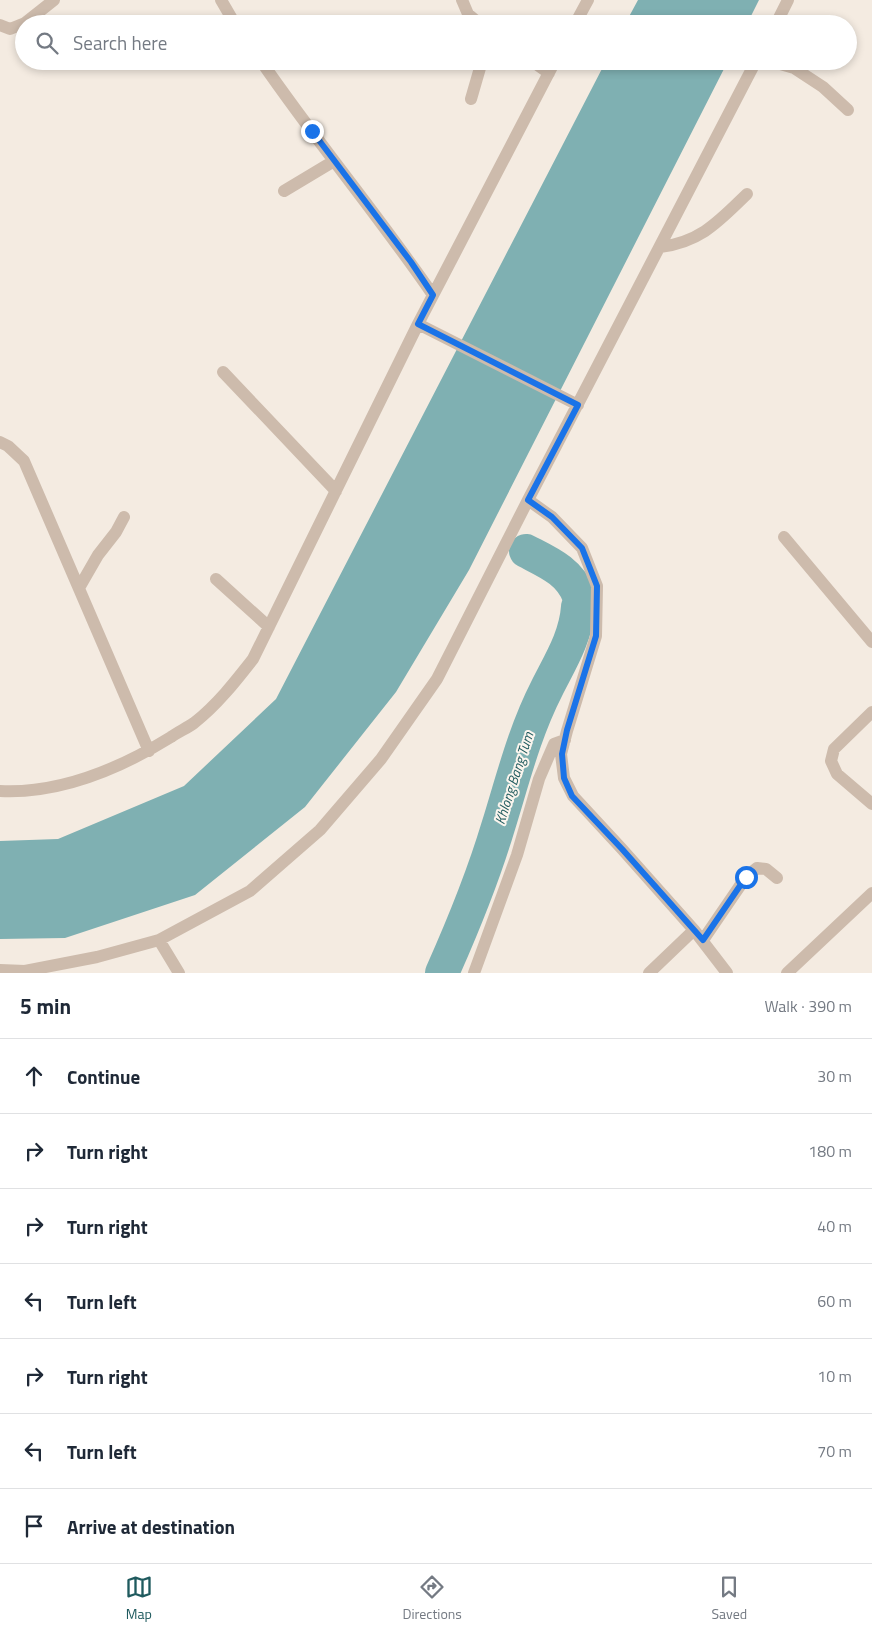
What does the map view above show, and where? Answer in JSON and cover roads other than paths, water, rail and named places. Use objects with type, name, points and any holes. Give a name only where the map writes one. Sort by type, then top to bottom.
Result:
[{"type":"street","points":[[35,15],[54,0]]},
{"type":"street","points":[[221,0],[230,15]]},
{"type":"street","points":[[462,0],[469,15]]},
{"type":"street","points":[[580,15],[588,0]]},
{"type":"street","points":[[780,15],[788,0]]},
{"type":"street","points":[[0,25],[10,29],[15,27]]},
{"type":"street","points":[[267,70],[411,262],[433,295]]},
{"type":"street","points":[[471,99],[479,70]]},
{"type":"street","points":[[545,70],[549,73]]},
{"type":"street","points":[[0,791],[19,792],[93,776],[149,751],[194,723],[226,694],[253,659],[418,324],[551,70]]},
{"type":"street","points":[[0,970],[24,970],[88,959],[159,940],[250,891],[320,830],[381,759],[437,679],[751,70]]},
{"type":"street","points":[[797,70],[823,87],[848,110]]},
{"type":"street","points":[[284,191],[334,161]]},
{"type":"street","points":[[660,247],[677,245],[714,226],[747,194]]},
{"type":"street","points":[[418,324],[578,405]]},
{"type":"street","points":[[223,372],[336,491]]},
{"type":"street","points":[[0,442],[8,446],[24,461],[149,751]]},
{"type":"street","points":[[528,500],[552,517],[582,548],[597,586],[596,636],[565,740],[562,754],[564,778],[572,796],[703,940],[727,973]]},
{"type":"street","points":[[79,588],[98,555],[116,532],[124,517]]},
{"type":"street","points":[[784,537],[872,642]]},
{"type":"street","points":[[216,579],[269,626]]},
{"type":"street","points":[[872,712],[834,749],[831,761],[837,774],[872,804]]},
{"type":"street","points":[[474,973],[517,855],[539,779],[554,744],[565,740]]},
{"type":"street","points":[[703,940],[746,877],[757,868],[766,869],[777,878]]},
{"type":"street","points":[[787,973],[872,893]]},
{"type":"street","points":[[649,973],[694,930]]},
{"type":"street","points":[[159,940],[179,973]]},
{"type":"water","points":[[638,0],[759,0],[752,15],[630,15]]},
{"type":"water","points":[[601,70],[723,70],[469,570],[396,692],[305,807],[195,895],[65,938],[0,939],[0,841],[58,839],[184,786],[276,699]]},
{"type":"waterway","name":"Khlong Bang Tum","points":[[442,973],[486,864],[532,722],[567,649],[577,618],[579,597],[570,580],[557,568],[526,551]]}]
